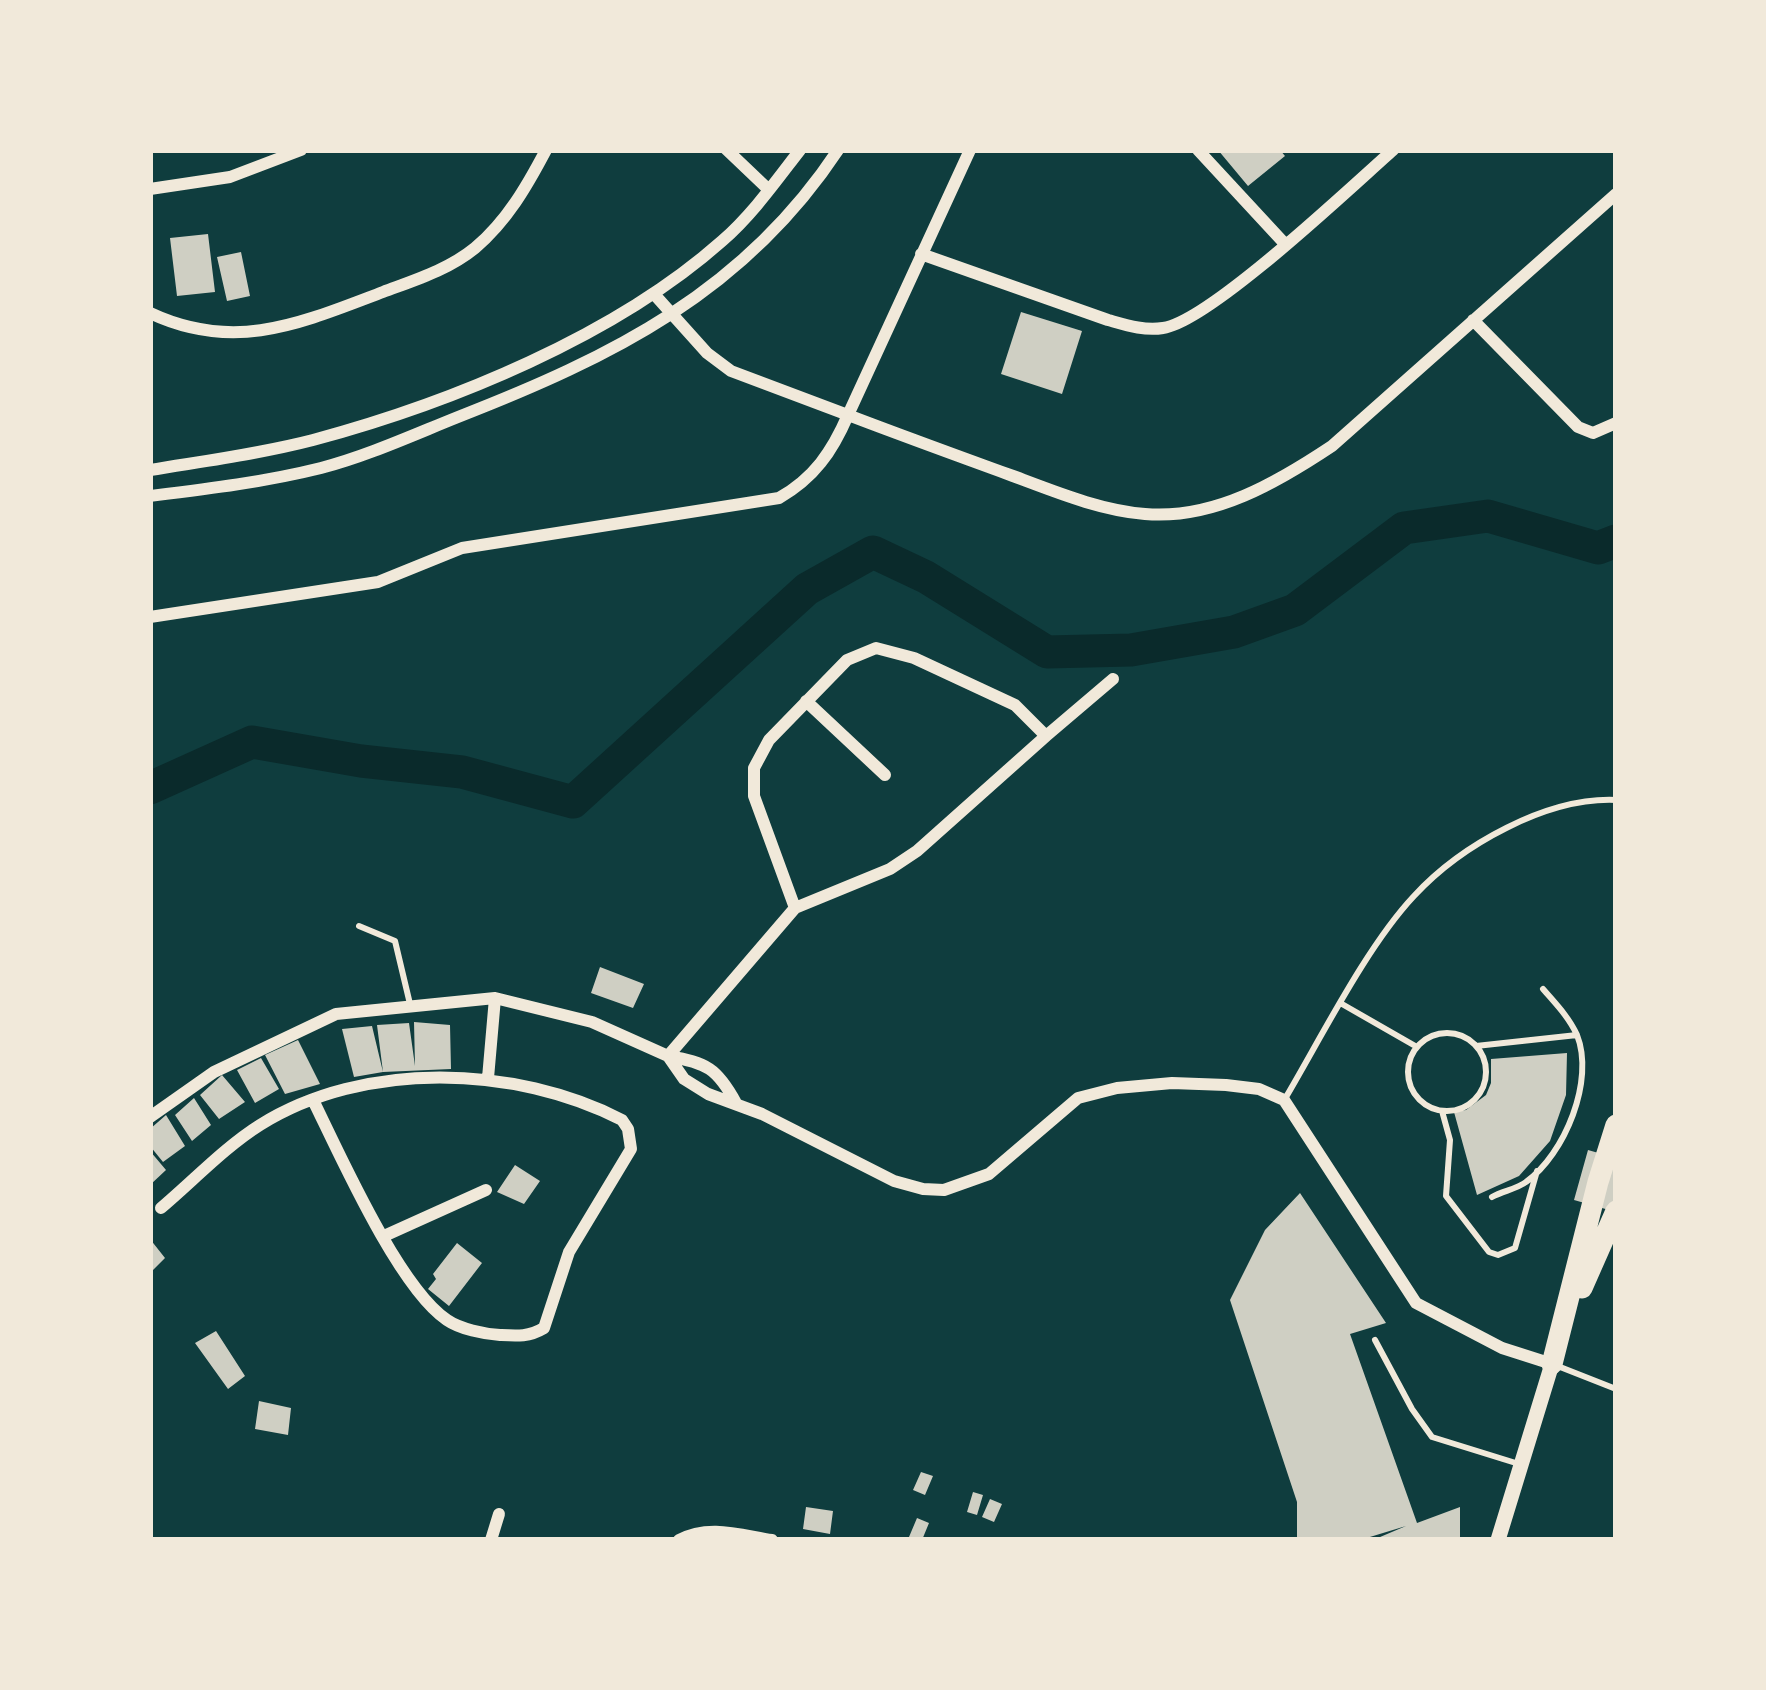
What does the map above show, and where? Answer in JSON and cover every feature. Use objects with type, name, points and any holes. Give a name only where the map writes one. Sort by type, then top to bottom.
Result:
[{"type":"highway","points":[[1552,1364],[1616,1125]]},
{"type":"highway","points":[[1564,1326],[1616,1210]]},
{"type":"street","points":[[150,188],[230,177],[301,150]]},
{"type":"street","points":[[150,314],[189,330],[237,334],[295,326],[446,268],[501,222],[546,150]]},
{"type":"street","points":[[727,150],[769,190]]},
{"type":"street","points":[[150,470],[251,453],[370,422],[579,338],[654,294],[724,239],[800,150]]},
{"type":"street","points":[[150,496],[323,467],[589,363],[672,315],[748,256],[808,196],[838,150]]},
{"type":"street","points":[[150,617],[378,582],[463,548],[779,498],[801,486],[833,448],[970,150]]},
{"type":"street","points":[[1198,150],[1285,244]]},
{"type":"street","points":[[921,254],[1108,320],[1163,328],[1194,316],[1393,150]]},
{"type":"street","points":[[654,294],[707,353],[731,371],[1086,503],[1148,515],[1195,511],[1282,479],[1332,446],[1616,194]]},
{"type":"street","points":[[1473,320],[1578,427],[1593,433],[1616,423]]},
{"type":"street","points":[[796,908],[752,781],[760,752],[861,651],[894,651],[1015,705],[1046,736]]},
{"type":"street","points":[[668,1056],[796,908],[890,869],[916,851],[1113,679]]},
{"type":"street","points":[[806,701],[884,775]]},
{"type":"street","points":[[488,1078],[494,998]]},
{"type":"street","points":[[150,1117],[214,1072],[337,1014],[494,998],[592,1022],[668,1056],[709,1066],[721,1076],[736,1103]]},
{"type":"street","points":[[668,1056],[696,1087],[894,1181],[922,1189],[944,1190],[989,1174],[1078,1098],[1117,1088],[1172,1083],[1259,1089],[1284,1100],[1417,1303],[1502,1348],[1552,1364],[1498,1540]]},
{"type":"street","points":[[161,1208],[260,1125],[313,1100],[434,1076],[488,1078],[550,1091],[622,1120],[631,1139],[628,1157],[569,1252],[550,1319],[536,1333],[489,1334],[448,1322],[421,1296],[384,1236],[313,1100]]},
{"type":"street","points":[[384,1236],[486,1190]]},
{"type":"street","points":[[491,1540],[499,1514]]},
{"type":"street","points":[[683,1539],[713,1530],[772,1540]]},
{"type":"lane","points":[[1284,1100],[1414,896],[1467,852],[1516,823],[1584,798],[1616,800]]},
{"type":"lane","points":[[359,926],[395,940],[411,1008]]},
{"type":"lane","points":[[1492,1197],[1523,1185],[1537,1171],[1566,1131],[1577,1101],[1581,1071],[1577,1035],[1543,989]]},
{"type":"lane","points":[[1342,1004],[1418,1047]]},
{"type":"lane","points":[[1476,1046],[1577,1035]]},
{"type":"lane","points":[[1462,1036],[1476,1046],[1486,1065],[1484,1087],[1470,1104],[1442,1111],[1423,1102],[1411,1086],[1409,1066],[1418,1047],[1431,1037],[1462,1036]]},
{"type":"lane","points":[[1442,1111],[1450,1140],[1447,1196],[1489,1252],[1507,1253],[1515,1247],[1537,1171]]},
{"type":"lane","points":[[1375,1340],[1432,1437],[1519,1464]]},
{"type":"lane","points":[[1552,1364],[1616,1389]]},
{"type":"building","points":[[1218,150],[1280,150],[1285,156],[1248,186]]},
{"type":"building","points":[[208,234],[215,292],[177,296],[170,238]]},
{"type":"building","points":[[241,252],[250,296],[227,301],[217,257]]},
{"type":"building","points":[[1021,312],[1082,331],[1062,394],[1001,374]]},
{"type":"building","points":[[600,967],[644,984],[633,1008],[591,993]]},
{"type":"building","points":[[414,1022],[450,1025],[451,1069],[383,1072],[377,1025],[409,1023],[415,1066]]},
{"type":"building","points":[[372,1026],[383,1072],[354,1077],[342,1029]]},
{"type":"building","points":[[298,1040],[320,1084],[285,1094],[265,1055]]},
{"type":"building","points":[[1567,1053],[1566,1095],[1550,1141],[1519,1176],[1477,1195],[1454,1112],[1466,1110],[1486,1095],[1491,1059]]},
{"type":"building","points":[[261,1058],[279,1089],[255,1103],[237,1070]]},
{"type":"building","points":[[222,1075],[245,1102],[219,1119],[200,1095]]},
{"type":"building","points":[[194,1098],[211,1125],[192,1141],[175,1115]]},
{"type":"building","points":[[166,1115],[185,1146],[163,1162],[150,1146],[150,1129]]},
{"type":"building","points":[[1588,1150],[1616,1158],[1616,1212],[1574,1200]]},
{"type":"building","points":[[150,1151],[166,1170],[150,1185]]},
{"type":"building","points":[[515,1165],[540,1181],[524,1204],[497,1192]]},
{"type":"building","points":[[1300,1193],[1386,1323],[1350,1334],[1417,1523],[1460,1507],[1460,1538],[1373,1540],[1406,1526],[1360,1540],[1297,1540],[1297,1502],[1230,1300],[1265,1230]]},
{"type":"building","points":[[150,1239],[165,1258],[150,1273]]},
{"type":"building","points":[[457,1243],[482,1263],[449,1306],[428,1289],[436,1279],[433,1274]]},
{"type":"building","points":[[216,1331],[245,1376],[228,1389],[195,1343]]},
{"type":"building","points":[[259,1401],[291,1408],[288,1435],[255,1429]]},
{"type":"building","points":[[921,1472],[933,1476],[925,1495],[913,1490]]},
{"type":"building","points":[[973,1492],[983,1495],[977,1515],[967,1512]]},
{"type":"building","points":[[990,1499],[1002,1504],[994,1522],[982,1517]]},
{"type":"building","points":[[806,1507],[833,1511],[830,1534],[803,1529]]},
{"type":"building","points":[[917,1518],[929,1523],[922,1540],[909,1537]]},
{"type":"waterway","points":[[150,788],[252,742],[462,772],[573,802],[807,589],[873,552],[926,577],[1047,652],[1131,650],[1234,632],[1295,610],[1404,528],[1488,516],[1598,548],[1616,541]]}]
